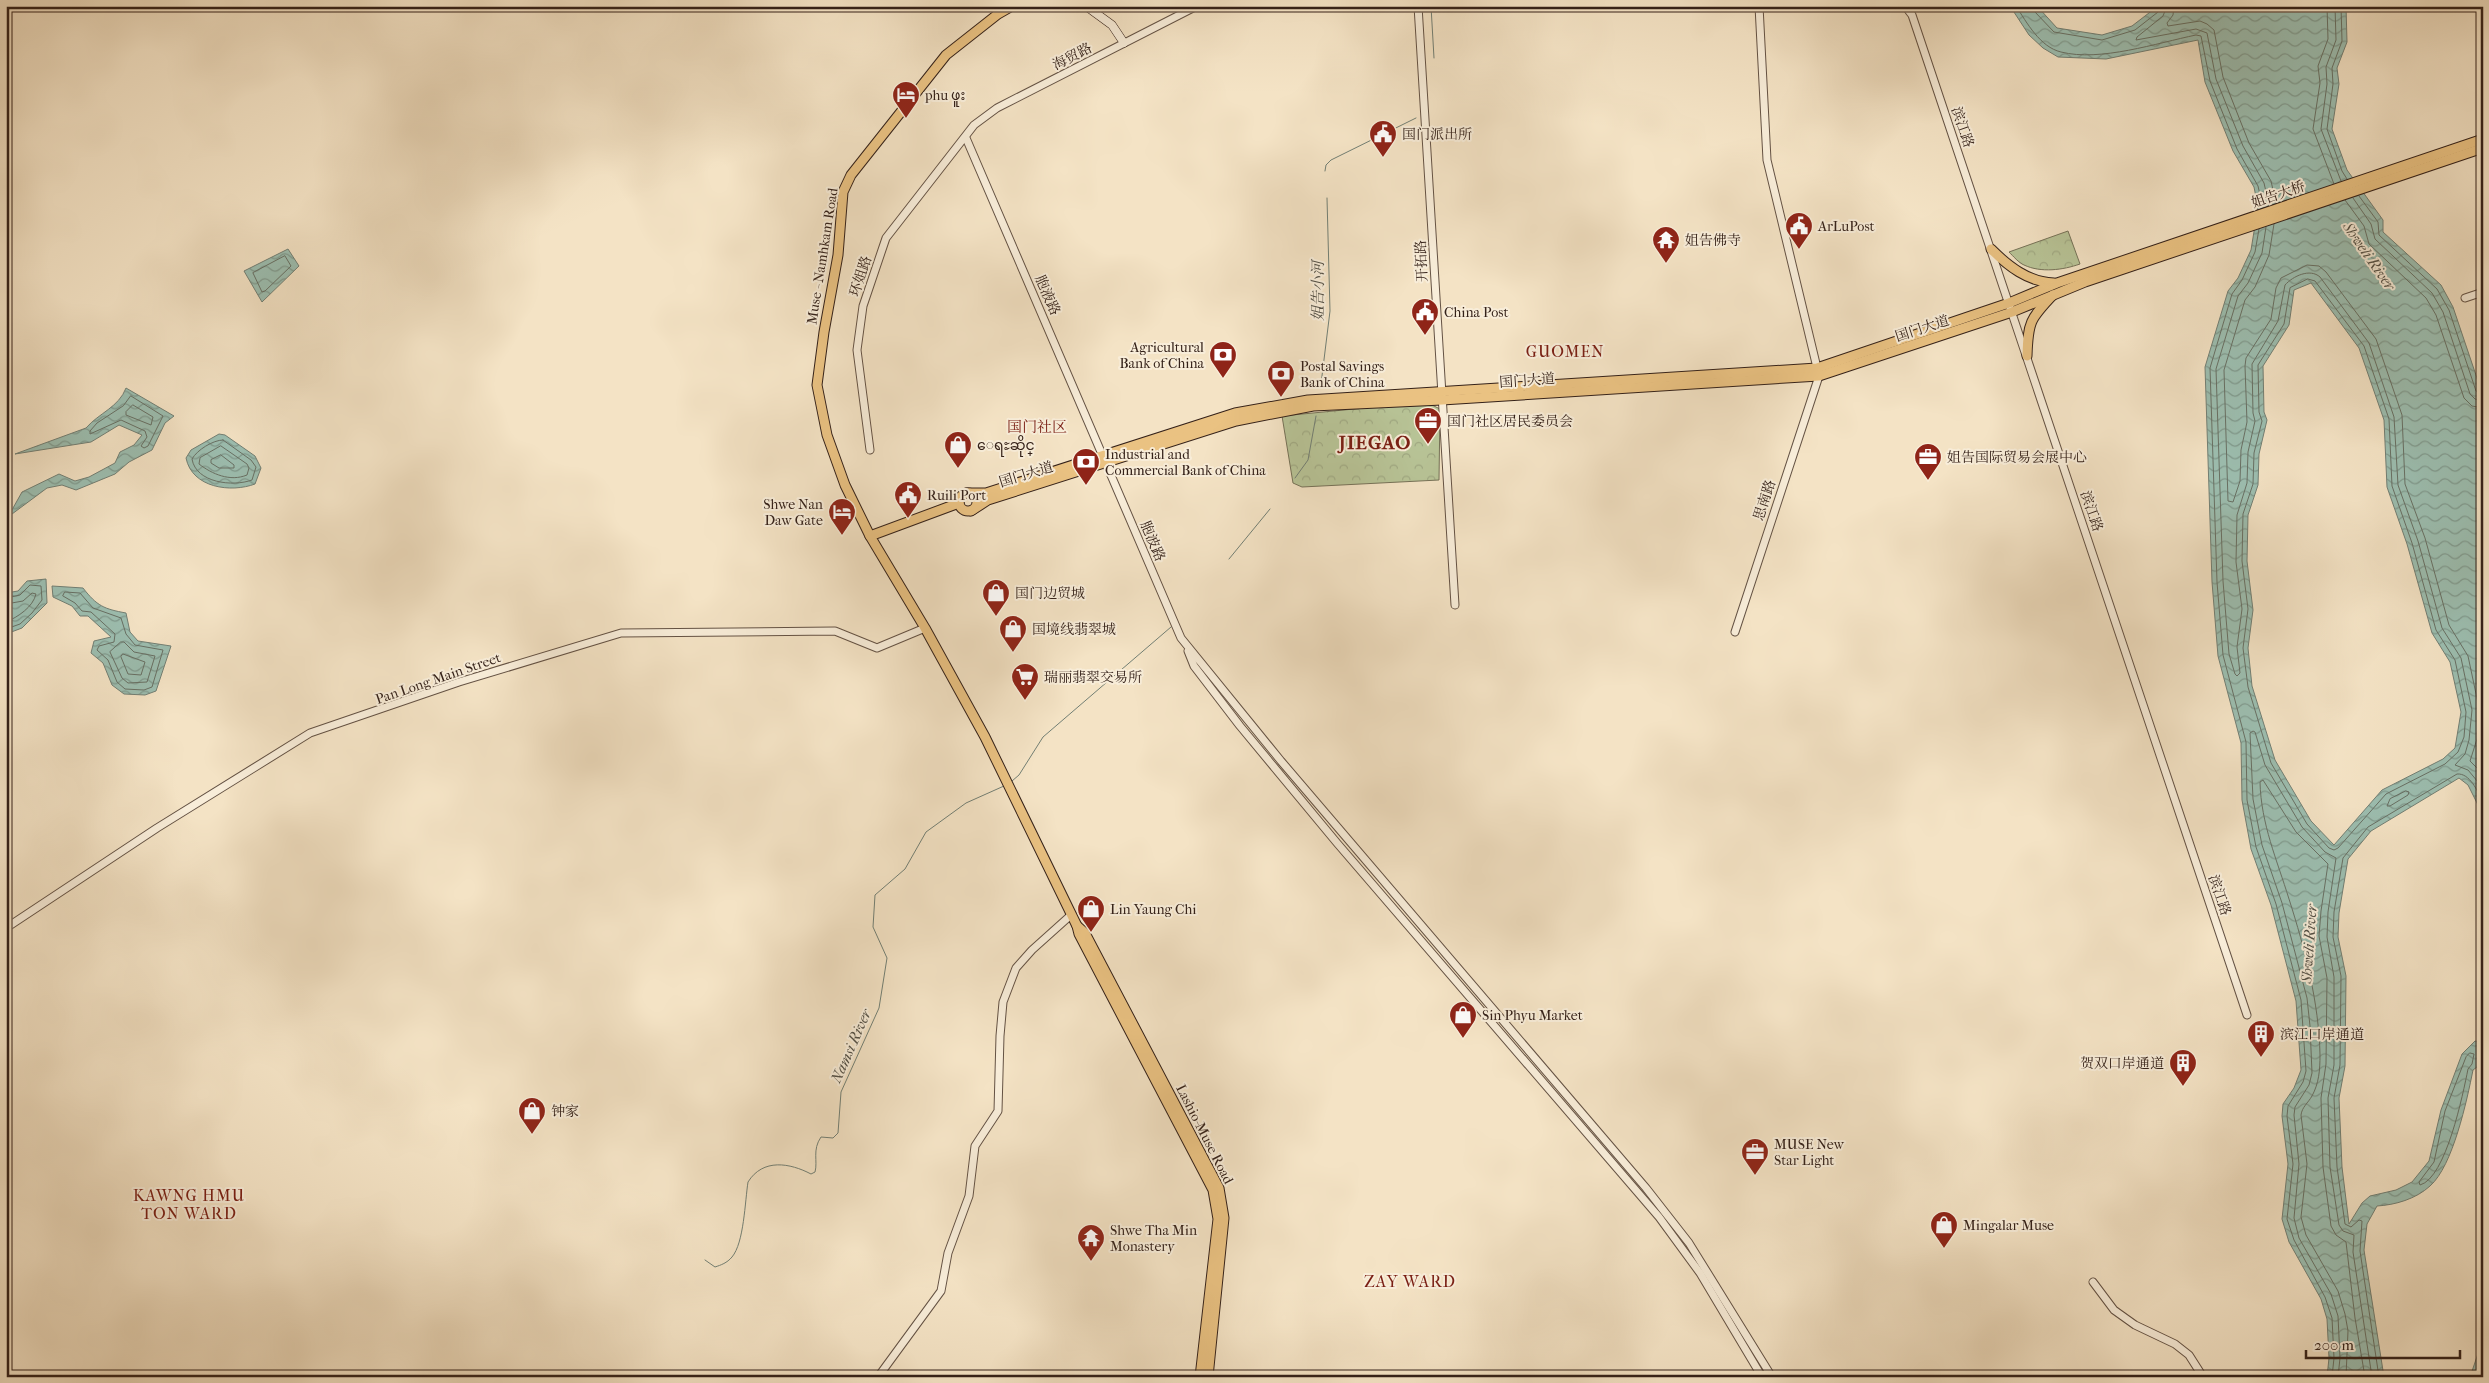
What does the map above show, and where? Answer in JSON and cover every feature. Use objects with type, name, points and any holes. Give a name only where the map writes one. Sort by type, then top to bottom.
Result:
[{"type":"highway","name":"Muse - Namhkam Road","points":[[925,628],[870,536],[845,485],[833,451],[817,385],[824,332],[838,255],[843,192],[851,175],[946,55],[998,14],[1012,6]]},
{"type":"highway","name":"姐告大桥","points":[[2084,278],[2483,140]]},
{"type":"highway","name":"姐告大桥","points":[[2084,278],[2483,148]]},
{"type":"highway","points":[[1991,249],[2006,263],[2026,276],[2057,283]]},
{"type":"highway","name":"国门大道","points":[[1818,372],[2008,303],[2057,283],[2084,278]]},
{"type":"highway","name":"国门大道","points":[[966,493],[986,493],[1236,421],[1313,406],[1818,372],[2012,312],[2084,278]]},
{"type":"highway","points":[[2026,356],[2028,331],[2033,316],[2056,292]]},
{"type":"highway","name":"国门大道","points":[[971,511],[988,500],[1105,459]]},
{"type":"highway","points":[[966,493],[972,494],[976,498],[977,504],[971,511],[962,510],[959,503],[961,496],[966,493]]},
{"type":"highway","points":[[870,536],[959,503]]},
{"type":"highway","name":"Lashio-Muse Road","points":[[925,628],[1009,783],[1077,926],[1079,934],[1213,1190],[1218,1219],[1200,1377]]},
{"type":"highway","name":"Lashio-Muse Road","points":[[1077,926],[1085,933],[1220,1188],[1224,1218],[1208,1377]]},
{"type":"main road","points":[[1086,6],[1112,25],[1124,43]]},
{"type":"street","name":"海贸路","points":[[966,138],[974,126],[997,108],[1197,6]]},
{"type":"street","name":"开拓路","points":[[1418,6],[1455,605]]},
{"type":"street","points":[[1758,6],[1767,160],[1818,372]]},
{"type":"street","name":"滨江路","points":[[1905,6],[1912,15],[2247,1015]]},
{"type":"street","name":"环姐路","points":[[870,450],[857,350],[864,306],[886,238],[966,138]]},
{"type":"street","name":"胞液路","points":[[966,138],[1105,459]]},
{"type":"street","points":[[2465,298],[2483,292]]},
{"type":"street","name":"思南路","points":[[1735,632],[1818,372]]},
{"type":"street","name":"胞波路","points":[[1105,459],[1177,630],[1187,646]]},
{"type":"street","name":"Pan Long Main Street","points":[[6,928],[157,828],[310,733],[459,682],[621,634],[835,630],[877,648],[925,628]]},
{"type":"street","points":[[1187,646],[1646,1188],[1689,1243],[1772,1377]]},
{"type":"street","points":[[1187,646],[1194,666],[1240,726],[1659,1217],[1700,1273],[1762,1377]]},
{"type":"street","points":[[1386,899],[1394,892]]},
{"type":"street","points":[[878,1377],[941,1291],[948,1253],[969,1196],[975,1146],[998,1111],[1003,1002],[1016,968],[1038,944],[1071,916]]},
{"type":"street","points":[[1426,944],[1434,938]]},
{"type":"street","points":[[2093,1282],[2114,1310],[2135,1325],[2175,1344],[2189,1355],[2204,1377]]},
{"type":"green space","points":[[2068,231],[2080,264],[2059,269],[2031,268],[2022,264],[2009,252]]},
{"type":"green space","points":[[1426,402],[1440,409],[1439,480],[1302,487],[1293,483],[1282,416]]},
{"type":"water","name":"Shweli River","points":[[2010,6],[2037,6],[2057,28],[2102,35],[2132,26],[2158,6],[2346,6],[2347,42],[2337,68],[2339,84],[2332,129],[2347,170],[2383,220],[2383,232],[2441,285],[2453,307],[2483,396],[2483,815],[2468,785],[2459,778],[2371,831],[2348,859],[2339,913],[2338,937],[2346,976],[2345,1066],[2339,1098],[2342,1167],[2349,1224],[2362,1203],[2370,1196],[2396,1190],[2412,1182],[2429,1161],[2441,1110],[2462,1054],[2475,1041],[2483,1042],[2477,1067],[2473,1070],[2458,1132],[2446,1164],[2438,1177],[2424,1191],[2412,1198],[2398,1203],[2377,1206],[2367,1224],[2364,1250],[2384,1377],[2327,1377],[2329,1358],[2327,1319],[2321,1299],[2289,1242],[2282,1219],[2288,1164],[2282,1116],[2283,1104],[2294,1088],[2301,1070],[2296,1001],[2271,905],[2251,849],[2242,800],[2241,743],[2218,656],[2212,582],[2205,367],[2228,291],[2238,278],[2251,250],[2258,207],[2254,187],[2233,151],[2205,82],[2198,40],[2106,59],[2058,57],[2043,48],[2029,35]],"holes":[[[2311,283],[2359,348],[2384,420],[2387,487],[2407,544],[2432,633],[2450,662],[2461,712],[2455,748],[2443,759],[2382,790],[2334,845],[2311,821],[2275,760],[2252,686],[2248,648],[2253,610],[2247,561],[2248,515],[2258,485],[2259,454],[2267,420],[2264,412],[2263,366],[2289,325],[2294,290]]]},
{"type":"water","points":[[288,249],[299,266],[262,302],[244,271]]},
{"type":"water","points":[[126,388],[174,416],[165,423],[152,450],[129,462],[115,474],[76,490],[62,485],[47,488],[8,517],[22,492],[59,474],[75,481],[89,477],[115,463],[120,452],[134,445],[142,435],[119,425],[91,442],[15,454],[86,428],[119,400]]},
{"type":"water","points":[[219,434],[225,435],[255,456],[261,468],[255,484],[235,488],[214,486],[196,476],[190,468],[186,458],[191,450]]},
{"type":"water","points":[[46,579],[47,603],[22,628],[6,634],[6,593],[18,591],[27,581]]},
{"type":"water","points":[[52,586],[83,588],[101,606],[126,613],[130,632],[138,641],[171,646],[156,691],[145,695],[124,694],[112,685],[103,663],[91,653],[94,641],[111,637],[88,616],[80,616],[72,606],[53,597]]},
{"type":"water","points":[[2483,1339],[2483,1377],[2470,1377]]},
{"type":"waterway","name":"姐告小河","points":[[1431,6],[1434,58]]},
{"type":"waterway","name":"姐告小河","points":[[1325,171],[1326,165],[1331,160],[1416,118]]},
{"type":"waterway","name":"姐告小河","points":[[1321,384],[1330,311],[1327,198]]},
{"type":"waterway","name":"姐告小河","points":[[1295,478],[1308,460],[1316,416]]},
{"type":"waterway","name":"姐告小河","points":[[1229,559],[1270,509]]},
{"type":"waterway","name":"姐告小河","points":[[1012,781],[1019,775],[1043,737],[1171,627]]},
{"type":"waterway","name":"Namsi River","points":[[705,1260],[715,1267],[722,1265],[736,1251],[742,1232],[748,1182],[754,1174],[761,1169],[777,1165],[794,1167],[811,1174],[815,1172],[816,1151],[821,1137],[833,1138],[838,1133],[841,1092],[879,1008],[887,958],[873,927],[875,895],[905,869],[926,832],[966,803],[1004,786]]},
{"type":"place","name":"phu ဖူး","points":[[906,119]]},
{"type":"place","name":"国门派出所","points":[[1383,158]]},
{"type":"place","name":"ArLuPost","points":[[1799,250]]},
{"type":"place","name":"姐告佛寺","points":[[1666,264]]},
{"type":"place","name":"China Post","points":[[1425,336]]},
{"type":"place","name":"Agricultural Bank of China","points":[[1223,379]]},
{"type":"place","name":"Postal Savings Bank of China","points":[[1281,398]]},
{"type":"place","name":"国门社区居民委员会","points":[[1428,445]]},
{"type":"place","name":"ေရႊဆိုင္","points":[[958,469]]},
{"type":"place","name":"姐告国际贸易会展中心","points":[[1928,481]]},
{"type":"place","name":"Industrial and Commercial Bank of China","points":[[1086,486]]},
{"type":"place","name":"Ruili Port","points":[[908,519]]},
{"type":"place","name":"Shwe Nan Daw Gate","points":[[842,536]]},
{"type":"place","name":"国门边贸城","points":[[996,617]]},
{"type":"place","name":"国境线翡翠城","points":[[1013,653]]},
{"type":"place","name":"瑞丽翡翠交易所","points":[[1025,701]]},
{"type":"place","name":"Lin Yaung Chi","points":[[1091,933]]},
{"type":"place","name":"Sin Phyu Market","points":[[1463,1039]]},
{"type":"place","name":"滨江口岸通道","points":[[2261,1058]]},
{"type":"place","name":"贺双口岸通道","points":[[2183,1087]]},
{"type":"place","name":"钟家","points":[[532,1135]]},
{"type":"place","name":"MUSE New Star Light","points":[[1755,1176]]},
{"type":"place","name":"Mingalar Muse","points":[[1944,1249]]},
{"type":"place","name":"Shwe Tha Min Monastery","points":[[1091,1262]]},
{"type":"district","name":"GUOMEN","points":[[1565,351]]},
{"type":"district","name":"国门社区","points":[[1037,427]]},
{"type":"district","name":"JIEGAO","points":[[1375,442]]},
{"type":"district","name":"KAWNG HMU TON WARD","points":[[189,1204]]},
{"type":"district","name":"ZAY WARD","points":[[1410,1281]]}]
